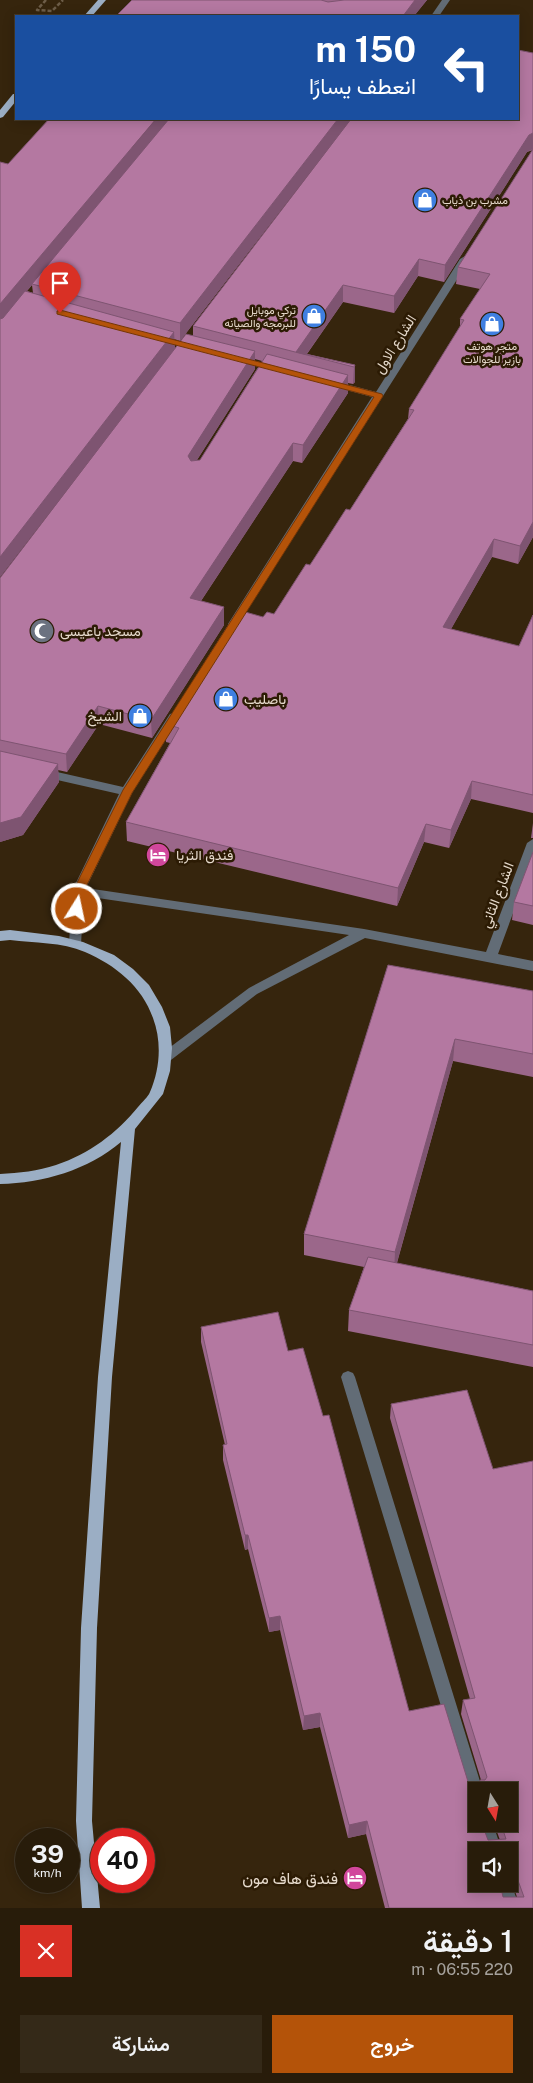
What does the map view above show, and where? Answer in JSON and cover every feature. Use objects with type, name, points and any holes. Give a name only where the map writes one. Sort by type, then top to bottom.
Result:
[{"type":"main road","points":[[89,15],[102,0]]},
{"type":"main road","points":[[0,114],[15,97]]},
{"type":"main road","points":[[0,1180],[12,1180],[56,1171],[96,1154],[129,1129],[156,1095],[166,1057],[165,1030],[156,1005],[140,982],[117,963],[75,944],[3,934]]},
{"type":"main road","points":[[91,1908],[84,1821],[90,1628],[105,1377],[129,1129]]},
{"type":"street","points":[[436,15],[446,0]]},
{"type":"street","name":"الشارع الاول","points":[[226,635],[469,253]]},
{"type":"street","points":[[322,381],[379,396]]},
{"type":"street","points":[[75,944],[78,891],[126,792],[179,710]]},
{"type":"street","points":[[35,771],[126,792]]},
{"type":"street","name":"الشارع الثاني","points":[[490,958],[533,843]]},
{"type":"street","points":[[78,891],[364,934],[533,966]]},
{"type":"street","points":[[166,1057],[253,991],[364,934]]},
{"type":"street","points":[[348,1377],[472,1782]]},
{"type":"street","points":[[506,1892],[511,1908]]},
{"type":"path","points":[[46,0],[37,10],[52,11],[63,0]]},
{"type":"building","points":[[132,0],[321,0],[328,2],[344,0],[415,0],[404,15],[117,15]]},
{"type":"building","points":[[519,50],[533,53],[533,133],[529,135],[445,265],[419,259],[394,296],[343,285],[296,352],[355,365],[354,367],[193,326],[350,120],[519,120]]},
{"type":"building","points":[[48,120],[155,120],[0,304],[0,162],[8,164]]},
{"type":"building","points":[[168,120],[337,120],[180,323],[32,284]]},
{"type":"building","points":[[533,149],[533,522],[520,546],[494,539],[443,627],[519,646],[533,615],[533,795],[472,781],[451,830],[426,824],[398,888],[126,822],[179,728],[166,724],[238,610],[263,617],[267,612],[274,614],[306,564],[310,565],[346,509],[350,510],[414,410],[409,409],[464,320],[460,319],[490,274],[458,267]]},
{"type":"building","points":[[25,291],[174,332],[0,557],[0,319],[3,318]]},
{"type":"building","points":[[186,334],[255,351],[188,456],[191,461],[200,460],[267,354],[348,375],[303,445],[293,443],[190,598],[224,607],[151,720],[98,706],[66,754],[0,740],[0,578]]},
{"type":"building","points":[[0,751],[58,764],[21,817],[0,823]]},
{"type":"building","points":[[533,852],[533,906],[514,902]]},
{"type":"building","points":[[388,965],[533,991],[533,1054],[455,1039],[395,1252],[304,1234]]},
{"type":"building","points":[[368,1257],[533,1291],[533,1345],[349,1310]]},
{"type":"building","points":[[278,1312],[288,1351],[303,1348],[323,1416],[329,1415],[409,1711],[444,1704],[468,1782],[468,1832],[485,1832],[488,1840],[506,1839],[504,1832],[518,1832],[518,1782],[480,1782],[480,1780],[485,1780],[487,1777],[463,1700],[475,1698],[391,1404],[467,1390],[493,1469],[533,1461],[533,1908],[389,1908],[367,1821],[349,1825],[320,1713],[304,1716],[280,1616],[269,1618],[248,1535],[245,1535],[223,1445],[227,1444],[201,1327]]},
{"type":"place","name":"مشرب بن ذياب","points":[[425,200]]},
{"type":"place","name":"تركي موبايل للبرمجه والصيانه","points":[[314,316]]},
{"type":"place","name":"متجر هوتف بازير للجوالات","points":[[492,324]]},
{"type":"place","name":"مسجد باعيسى","points":[[42,631]]},
{"type":"place","name":"باصليب","points":[[226,699]]},
{"type":"place","name":"الشيخ","points":[[140,716]]},
{"type":"place","name":"فندق الثريا","points":[[158,855]]},
{"type":"place","name":"فندق هاف مون","points":[[355,1878]]},
{"type":"route","points":[[60,313],[379,396],[126,792],[78,891],[77,909]]}]
